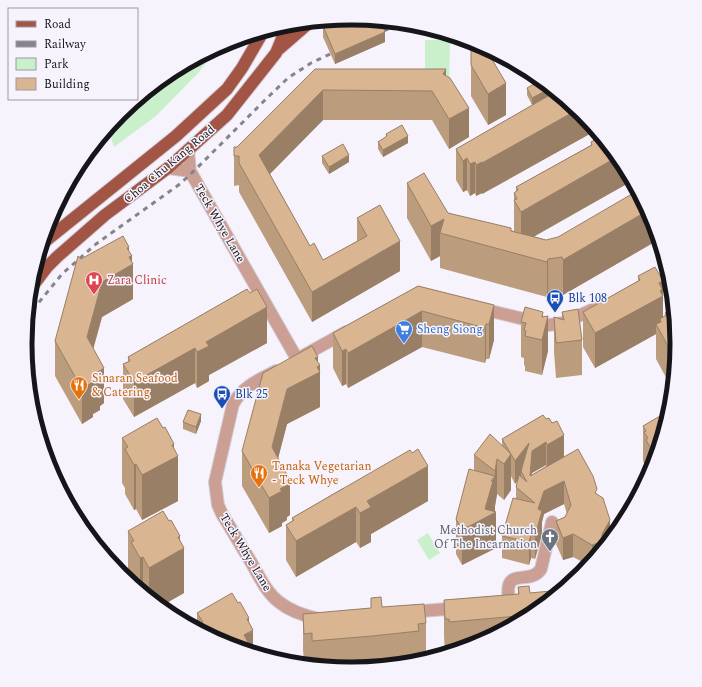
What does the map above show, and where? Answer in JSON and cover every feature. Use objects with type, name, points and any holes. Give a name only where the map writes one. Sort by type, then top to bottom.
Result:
[{"type":"main road","points":[[276,53],[302,29]]},
{"type":"main road","name":"Choa Chu Kang Road","points":[[40,276],[57,257],[105,215],[168,168],[227,115],[276,53],[285,32]]},
{"type":"main road","name":"Choa Chu Kang Road","points":[[51,237],[176,136],[227,89],[242,68],[259,39]]},
{"type":"street","name":"Teck Whye Lane","points":[[188,150],[190,170],[297,359]]},
{"type":"street","name":"Teck Whye Lane","points":[[168,168],[190,170]]},
{"type":"street","points":[[639,283],[652,280],[663,283]]},
{"type":"street","points":[[466,305],[549,325],[563,324],[608,302]]},
{"type":"street","name":"Teck Whye Lane","points":[[329,619],[310,617],[297,612],[278,602],[271,594],[261,581],[222,514],[218,505],[215,487],[230,414],[233,404],[238,396],[246,388],[353,328]]},
{"type":"street","points":[[524,603],[503,605],[508,586],[511,581],[515,578],[538,574],[541,569],[552,522]]},
{"type":"street","points":[[394,613],[470,607]]},
{"type":"green space","points":[[425,40],[450,41],[449,86],[425,86]]},
{"type":"green space","points":[[210,58],[199,72],[156,116],[114,147],[110,135],[141,104],[174,79]]},
{"type":"green space","points":[[428,533],[440,553],[429,560],[417,540]]},
{"type":"building","points":[[351,25],[383,27],[385,32],[335,54],[323,27]]},
{"type":"building","points":[[471,48],[491,57],[506,83],[488,94],[471,65]]},
{"type":"building","points":[[315,69],[446,69],[443,74],[450,78],[469,108],[449,119],[432,91],[323,90],[259,155],[310,246],[314,243],[323,260],[367,236],[357,218],[380,205],[400,241],[312,292],[239,163],[239,156],[234,156],[234,147],[237,147]]},
{"type":"building","points":[[535,84],[545,91],[532,98],[527,88]]},
{"type":"building","points":[[550,95],[571,113],[476,165],[475,162],[470,164],[467,158],[463,161],[456,149]]},
{"type":"building","points":[[402,125],[408,136],[383,150],[378,142],[387,136],[386,134]]},
{"type":"building","points":[[595,140],[611,160],[521,212],[514,200],[517,199],[514,193],[518,190],[516,187],[592,145],[591,142]]},
{"type":"building","points":[[343,144],[349,155],[329,167],[322,156]]},
{"type":"building","points":[[424,173],[448,213],[511,228],[511,231],[546,240],[558,237],[632,194],[642,214],[563,260],[562,257],[548,259],[547,262],[440,233],[444,219],[431,226],[407,183]]},
{"type":"building","points":[[123,236],[129,247],[127,248],[132,256],[129,257],[133,264],[102,282],[87,337],[104,368],[98,372],[100,375],[92,380],[93,382],[82,389],[55,341],[78,256],[81,259]]},
{"type":"building","points":[[655,267],[663,281],[659,283],[662,289],[660,291],[663,296],[595,333],[583,312],[640,280],[638,276]]},
{"type":"building","points":[[418,286],[494,305],[489,324],[486,324],[485,328],[422,311],[348,353],[346,349],[342,351],[333,333]]},
{"type":"building","points":[[247,289],[250,293],[257,289],[267,307],[206,342],[209,346],[197,352],[195,348],[134,382],[123,364],[130,361],[128,357]]},
{"type":"building","points":[[525,307],[543,312],[542,317],[548,316],[542,340],[525,336],[526,331],[524,330],[526,323],[521,322]]},
{"type":"building","points":[[578,309],[582,340],[556,343],[554,317],[564,320],[562,312]]},
{"type":"building","points":[[668,312],[670,349],[656,324],[661,322],[660,319],[666,315],[665,313]]},
{"type":"building","points":[[312,346],[318,357],[315,358],[320,365],[317,367],[320,372],[287,389],[272,447],[290,480],[286,483],[287,485],[280,489],[282,491],[269,498],[242,451],[263,373]]},
{"type":"building","points":[[664,403],[659,426],[652,449],[646,440],[648,438],[644,432],[646,431],[643,426],[660,416]]},
{"type":"building","points":[[188,410],[201,414],[196,427],[183,422]]},
{"type":"building","points":[[543,415],[546,419],[549,418],[552,423],[557,421],[564,435],[547,445],[546,442],[532,451],[530,476],[578,449],[593,476],[597,489],[595,493],[603,498],[610,520],[598,543],[592,545],[573,534],[563,538],[556,521],[565,517],[571,505],[564,481],[544,491],[538,509],[542,511],[535,536],[531,535],[529,542],[502,536],[513,498],[535,503],[516,487],[519,475],[527,482],[521,471],[529,443],[515,461],[502,439]]},
{"type":"building","points":[[157,418],[163,428],[165,427],[174,444],[172,445],[178,456],[142,475],[136,464],[134,465],[125,449],[128,447],[122,438]]},
{"type":"building","points":[[490,434],[511,454],[504,464],[497,459],[495,471],[474,455]]},
{"type":"building","points":[[418,449],[428,466],[367,501],[371,507],[360,513],[356,507],[296,541],[286,525],[294,520],[292,518],[410,450],[412,453]]},
{"type":"building","points":[[469,469],[495,476],[491,481],[493,481],[485,509],[496,512],[462,530],[456,519]]},
{"type":"building","points":[[163,511],[169,521],[171,520],[180,536],[178,537],[184,548],[149,568],[143,557],[140,558],[131,542],[134,541],[128,531]]},
{"type":"building","points":[[529,586],[530,593],[551,591],[514,616],[449,622],[449,619],[445,619],[444,600],[519,594],[518,587]]},
{"type":"building","points":[[232,593],[238,603],[240,602],[249,618],[247,619],[253,630],[244,635],[250,645],[229,638],[200,624],[203,622],[197,613]]},
{"type":"building","points":[[381,597],[382,607],[424,604],[426,623],[418,624],[419,631],[372,636],[312,641],[312,633],[304,634],[303,614],[371,608],[371,598]]},
{"type":"railway","points":[[374,34],[392,28]]},
{"type":"railway","points":[[34,308],[62,274],[96,244],[180,184],[288,78],[311,63],[341,49]]},
{"type":"place","name":"Zara Clinic","points":[[94,295]]},
{"type":"place","name":"Blk 108","points":[[555,313]]},
{"type":"place","name":"Sheng Siong","points":[[404,344]]},
{"type":"place","name":"Sinaran Seafood & Catering","points":[[79,400]]},
{"type":"place","name":"Blk 25","points":[[222,409]]},
{"type":"place","name":"Tanaka Vegetarian - Teck Whye","points":[[259,488]]},
{"type":"place","name":"Methodist Church Of The Incarnation","points":[[550,552]]}]
